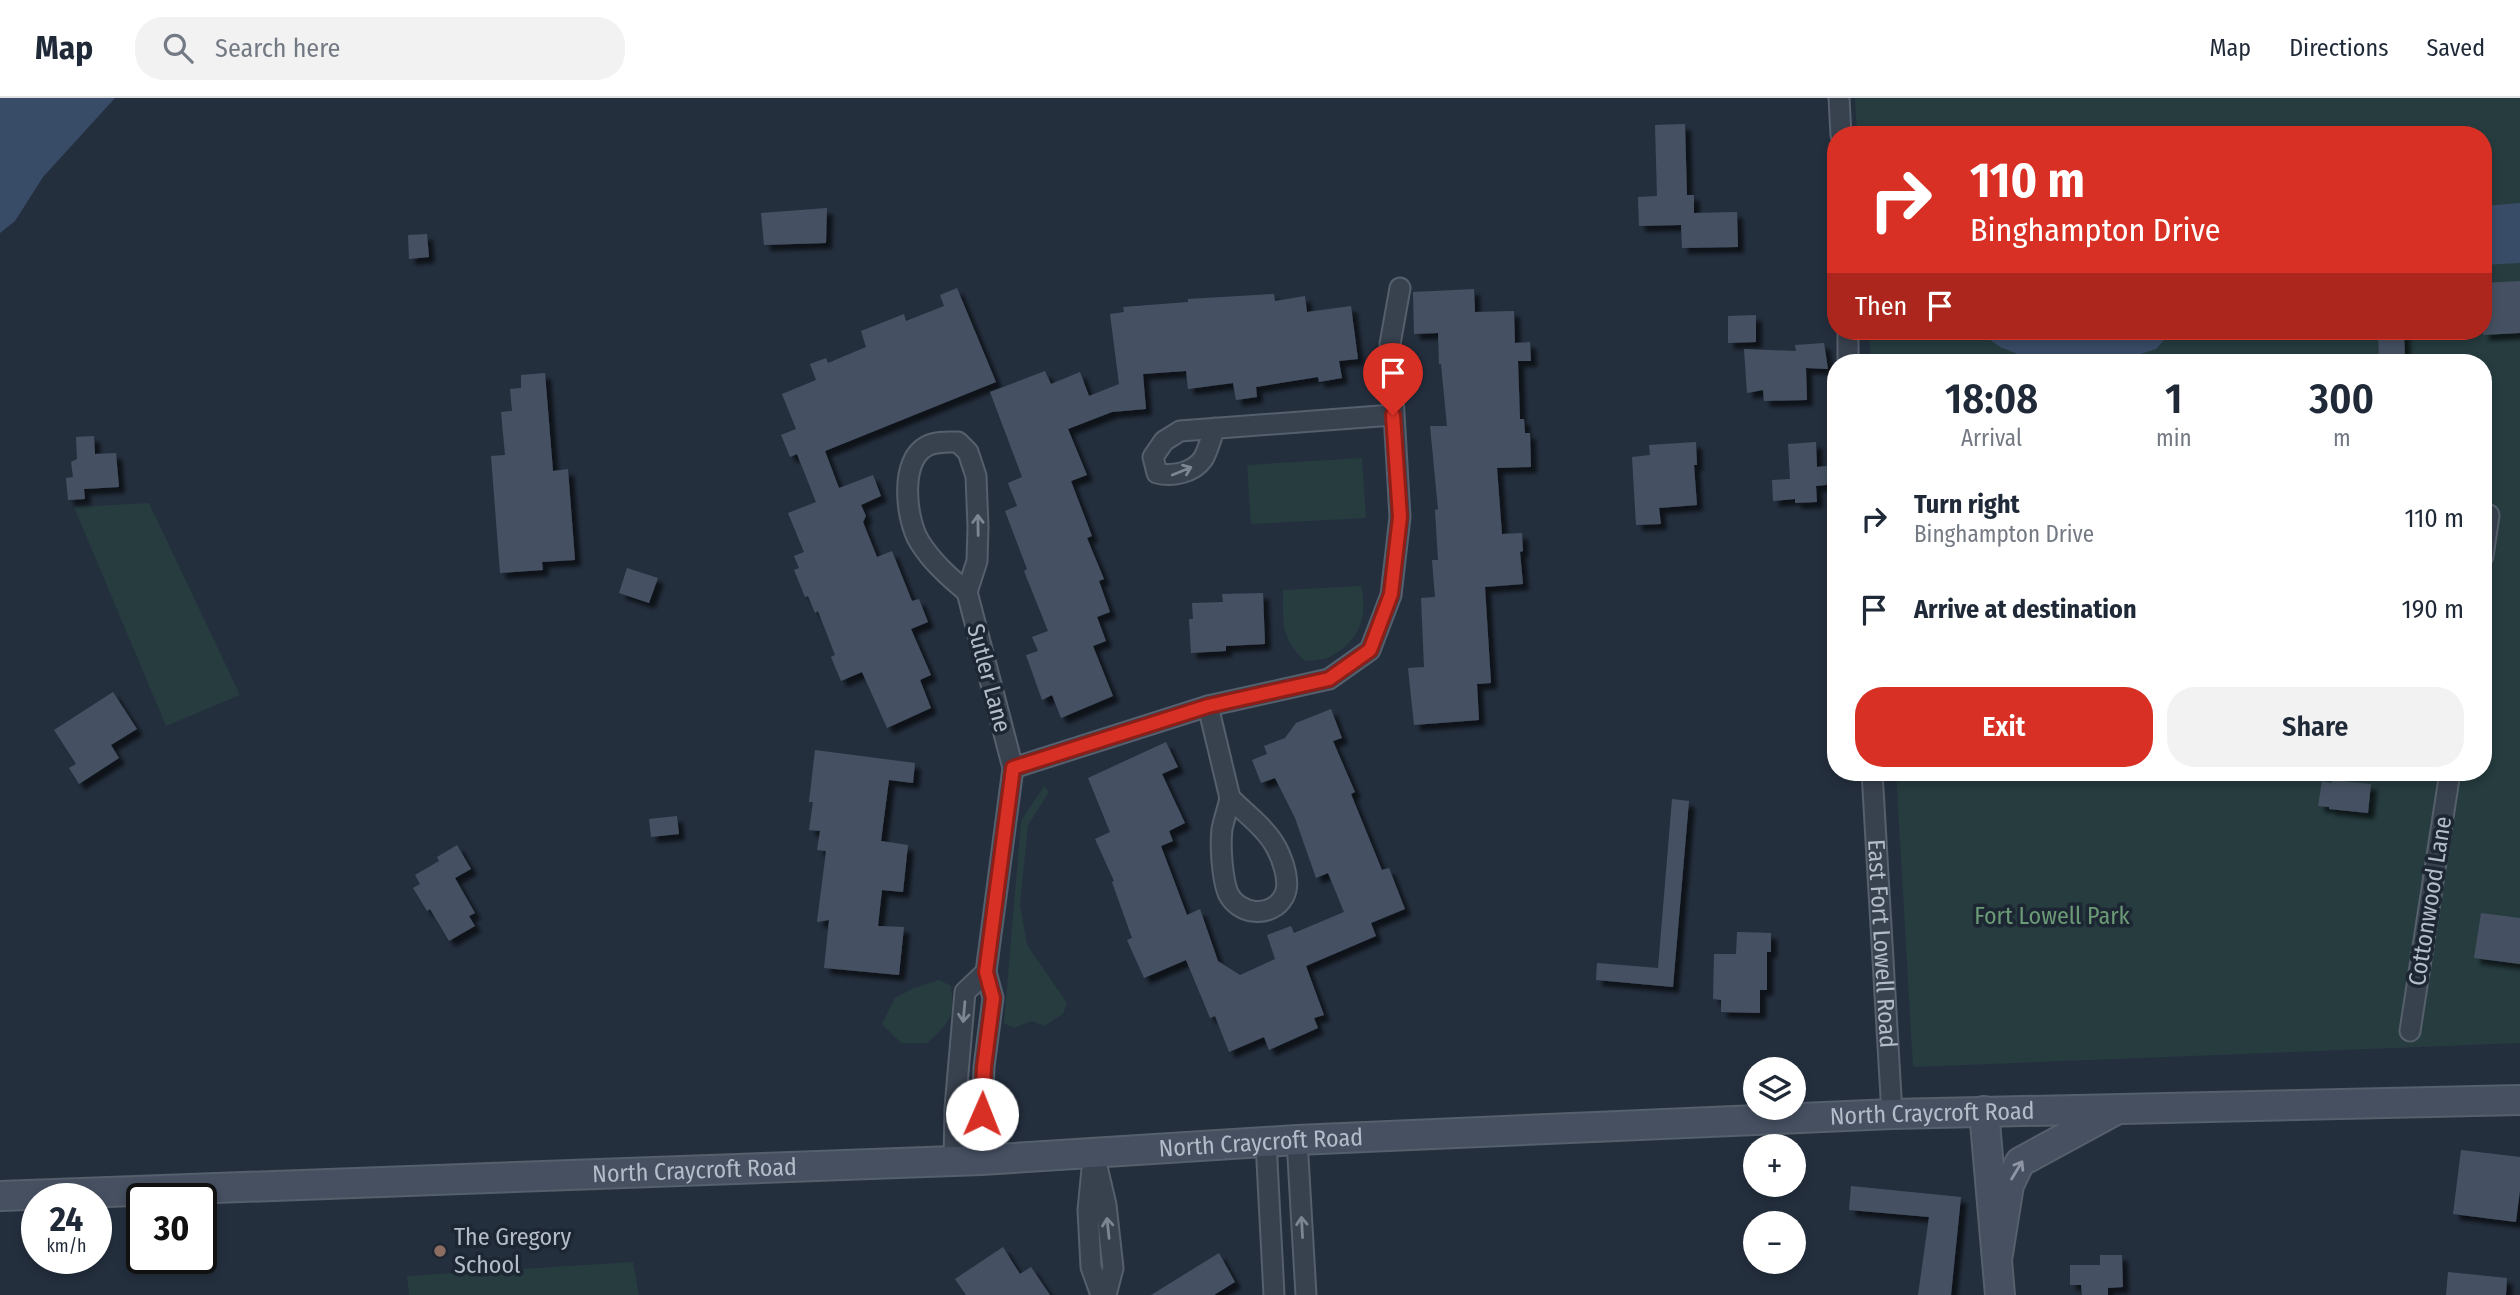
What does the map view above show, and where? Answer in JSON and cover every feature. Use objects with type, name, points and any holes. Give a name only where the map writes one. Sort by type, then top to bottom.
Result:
[{"type":"main road","name":"North Craycroft Road","points":[[0,1196],[981,1160],[1297,1140],[1892,1114],[2520,1100]]},
{"type":"main road","points":[[1997,1260],[2009,1185],[2020,1162],[2120,1108]]},
{"type":"main road","points":[[1984,1111],[2000,1295]]},
{"type":"street","points":[[1839,98],[1841,126]]},
{"type":"street","points":[[1013,768],[1208,706],[1329,679],[1370,650],[1391,594],[1400,517],[1390,344],[1400,288]]},
{"type":"street","points":[[1215,428],[1393,415]]},
{"type":"street","name":"Sutler Lane","points":[[967,592],[926,552],[911,524],[908,506],[909,472],[916,457],[925,447],[944,442],[958,442],[968,452],[976,476],[977,561],[967,592],[1013,768],[986,972],[993,998],[984,1067],[981,1160]]},
{"type":"street","points":[[1208,706],[1230,798],[1222,828],[1224,879],[1228,894],[1236,905],[1247,911],[1260,911],[1274,906],[1284,895],[1287,880],[1278,851],[1269,836],[1230,798]]},
{"type":"street","name":"East Fort Lowell Road","points":[[1873,781],[1892,1114]]},
{"type":"street","name":"Cottonwood Lane","points":[[2410,1031],[2449,781]]},
{"type":"street","points":[[954,1161],[954,1108],[965,992],[986,972]]},
{"type":"street","points":[[1297,1140],[1306,1295]]},
{"type":"street","points":[[1266,1142],[1274,1295]]},
{"type":"street","points":[[1094,1154],[1088,1210],[1091,1267],[1104,1295]]},
{"type":"green space","name":"Fort Lowell Park","points":[[1855,98],[2520,98],[2520,1043],[1913,1067],[1897,781],[2492,781],[2492,354],[1870,354],[1870,340],[2492,340],[2492,126],[1857,126]]},
{"type":"green space","points":[[1362,458],[1366,518],[1251,524],[1247,465]]},
{"type":"green space","points":[[149,503],[240,695],[166,726],[74,507]]},
{"type":"green space","points":[[1361,586],[1362,619],[1353,637],[1347,645],[1327,658],[1305,661],[1287,636],[1283,590]]},
{"type":"green space","points":[[1044,786],[1049,792],[1028,825],[1020,904],[1027,945],[1067,1003],[1063,1014],[1044,1026],[1032,1021],[1014,1028],[1004,1023],[1021,821]]},
{"type":"green space","points":[[939,980],[951,986],[952,1005],[946,1024],[927,1043],[901,1043],[882,1024],[895,998]]},
{"type":"green space","points":[[633,1262],[639,1295],[409,1295],[407,1276]]},
{"type":"water","points":[[0,98],[115,98],[43,177],[15,221],[0,233]]},
{"type":"water","points":[[2520,203],[2520,263],[2492,265],[2492,205]]},
{"type":"water","points":[[1990,340],[2164,340],[2156,349],[2140,354],[2018,354]]},
{"type":"building","points":[[1685,124],[1687,195],[1694,195],[1694,213],[1737,212],[1738,247],[1682,248],[1681,225],[1639,226],[1638,197],[1657,196],[1655,125]]},
{"type":"building","points":[[827,208],[826,243],[764,245],[761,213]]},
{"type":"building","points":[[427,234],[429,257],[409,259],[408,235]]},
{"type":"building","points":[[2520,281],[2520,333],[2492,335],[2492,283]]},
{"type":"building","points":[[957,288],[996,382],[825,451],[839,488],[873,475],[881,496],[861,505],[866,516],[863,522],[877,557],[892,551],[912,601],[919,599],[928,622],[911,629],[931,675],[920,680],[931,708],[887,728],[862,672],[841,681],[831,657],[835,655],[818,611],[815,613],[808,596],[805,597],[794,570],[799,568],[794,556],[804,552],[788,513],[816,502],[797,454],[790,457],[781,435],[796,429],[782,394],[816,380],[810,364],[826,358],[828,363],[866,347],[861,331],[904,314],[906,321],[944,306],[940,295]]},
{"type":"building","points":[[1474,289],[1475,312],[1514,311],[1515,343],[1530,342],[1531,361],[1518,361],[1520,419],[1524,419],[1525,433],[1530,433],[1531,467],[1497,468],[1502,534],[1522,533],[1523,551],[1520,552],[1523,584],[1485,587],[1491,683],[1477,684],[1479,720],[1414,725],[1408,668],[1424,667],[1421,598],[1435,597],[1432,560],[1438,560],[1435,510],[1438,509],[1430,426],[1447,426],[1438,333],[1414,334],[1413,292]]},
{"type":"building","points":[[1274,294],[1275,301],[1305,296],[1307,312],[1351,306],[1358,359],[1339,361],[1342,378],[1319,382],[1318,377],[1256,387],[1257,397],[1236,400],[1233,383],[1188,389],[1186,371],[1143,374],[1146,409],[1112,412],[1068,429],[1087,475],[1071,481],[1092,536],[1087,538],[1104,579],[1099,581],[1110,612],[1097,617],[1106,641],[1093,646],[1113,696],[1061,718],[1052,695],[1042,700],[1026,655],[1038,651],[1032,637],[1048,631],[1024,571],[1027,569],[1005,511],[1017,506],[1008,483],[1022,477],[990,392],[1045,371],[1051,384],[1080,372],[1089,396],[1119,384],[1110,314],[1124,312],[1123,307],[1188,302],[1188,299]]},
{"type":"building","points":[[1756,315],[1756,342],[1728,343],[1728,316]]},
{"type":"building","points":[[2378,340],[2404,340],[2405,354],[2379,354]]},
{"type":"building","points":[[1824,343],[1827,369],[1806,368],[1807,400],[1764,401],[1763,390],[1747,393],[1744,349],[1796,351],[1795,345]]},
{"type":"building","points":[[545,373],[553,471],[568,469],[575,560],[542,562],[543,570],[500,573],[491,456],[505,455],[501,412],[512,411],[510,389],[521,388],[521,375]]},
{"type":"building","points":[[94,436],[95,454],[116,453],[119,487],[84,489],[85,499],[68,500],[66,478],[73,477],[71,462],[77,459],[76,437]]},
{"type":"building","points":[[1696,442],[1697,465],[1694,465],[1697,505],[1659,508],[1661,524],[1636,525],[1632,457],[1650,455],[1649,445]]},
{"type":"building","points":[[1816,442],[1817,467],[1827,466],[1827,485],[1816,486],[1817,502],[1795,503],[1795,499],[1773,501],[1772,480],[1790,479],[1788,444]]},
{"type":"building","points":[[627,568],[658,578],[649,603],[619,593]]},
{"type":"building","points":[[1263,593],[1265,644],[1226,646],[1226,651],[1191,653],[1189,619],[1193,619],[1192,603],[1223,602],[1222,594]]},
{"type":"building","points":[[113,692],[137,729],[111,745],[119,758],[79,784],[69,768],[76,764],[54,730]]},
{"type":"building","points":[[1331,709],[1342,738],[1333,741],[1355,792],[1351,794],[1382,870],[1389,868],[1405,909],[1371,923],[1376,936],[1306,966],[1324,1015],[1314,1018],[1318,1028],[1269,1050],[1264,1037],[1229,1052],[1215,1016],[1210,1018],[1186,960],[1144,978],[1127,940],[1132,938],[1112,882],[1114,881],[1095,839],[1110,832],[1088,778],[1166,742],[1178,767],[1162,774],[1185,823],[1169,831],[1173,841],[1161,846],[1187,915],[1200,909],[1218,961],[1240,975],[1275,959],[1267,935],[1291,926],[1294,933],[1344,912],[1328,873],[1316,878],[1295,818],[1275,778],[1261,783],[1252,760],[1267,754],[1264,746],[1285,738],[1296,723]]},
{"type":"building","points":[[815,750],[915,763],[913,783],[889,780],[881,841],[908,845],[903,892],[882,890],[878,926],[904,927],[899,975],[824,968],[829,920],[817,922],[826,851],[817,850],[820,831],[809,830]]},
{"type":"building","points":[[2322,781],[2342,781],[2371,784],[2368,813],[2318,806]]},
{"type":"building","points":[[1672,799],[1689,801],[1673,987],[1596,980],[1597,963],[1658,968]]},
{"type":"building","points":[[677,816],[679,834],[651,837],[649,819]]},
{"type":"building","points":[[457,845],[471,869],[455,878],[475,913],[469,916],[475,926],[449,941],[430,909],[427,911],[413,888],[420,884],[415,875],[439,861],[437,857]]},
{"type":"building","points":[[2481,913],[2520,918],[2520,964],[2474,958]]},
{"type":"building","points":[[1737,932],[1771,933],[1771,952],[1767,952],[1767,990],[1760,990],[1760,1013],[1721,1012],[1721,1000],[1713,999],[1714,954],[1736,954]]},
{"type":"building","points":[[2461,1150],[2520,1157],[2516,1222],[2453,1214]]},
{"type":"building","points":[[1851,1186],[1961,1197],[1951,1295],[1918,1295],[1929,1217],[1849,1210]]},
{"type":"building","points":[[1003,1247],[1020,1274],[1031,1267],[1050,1295],[966,1295],[955,1279]]},
{"type":"building","points":[[1219,1253],[1235,1282],[1214,1295],[1151,1295]]},
{"type":"building","points":[[2100,1255],[2122,1255],[2123,1287],[2108,1288],[2108,1295],[2082,1295],[2081,1285],[2070,1285],[2070,1265],[2100,1265]]},
{"type":"building","points":[[2448,1272],[2507,1278],[2506,1295],[2446,1295]]},
{"type":"place","name":"The Gregory School","points":[[440,1251]]},
{"type":"route","points":[[982,1114],[984,1067],[993,998],[986,972],[1013,768],[1208,706],[1329,679],[1370,650],[1391,594],[1400,517],[1393,415]]}]
